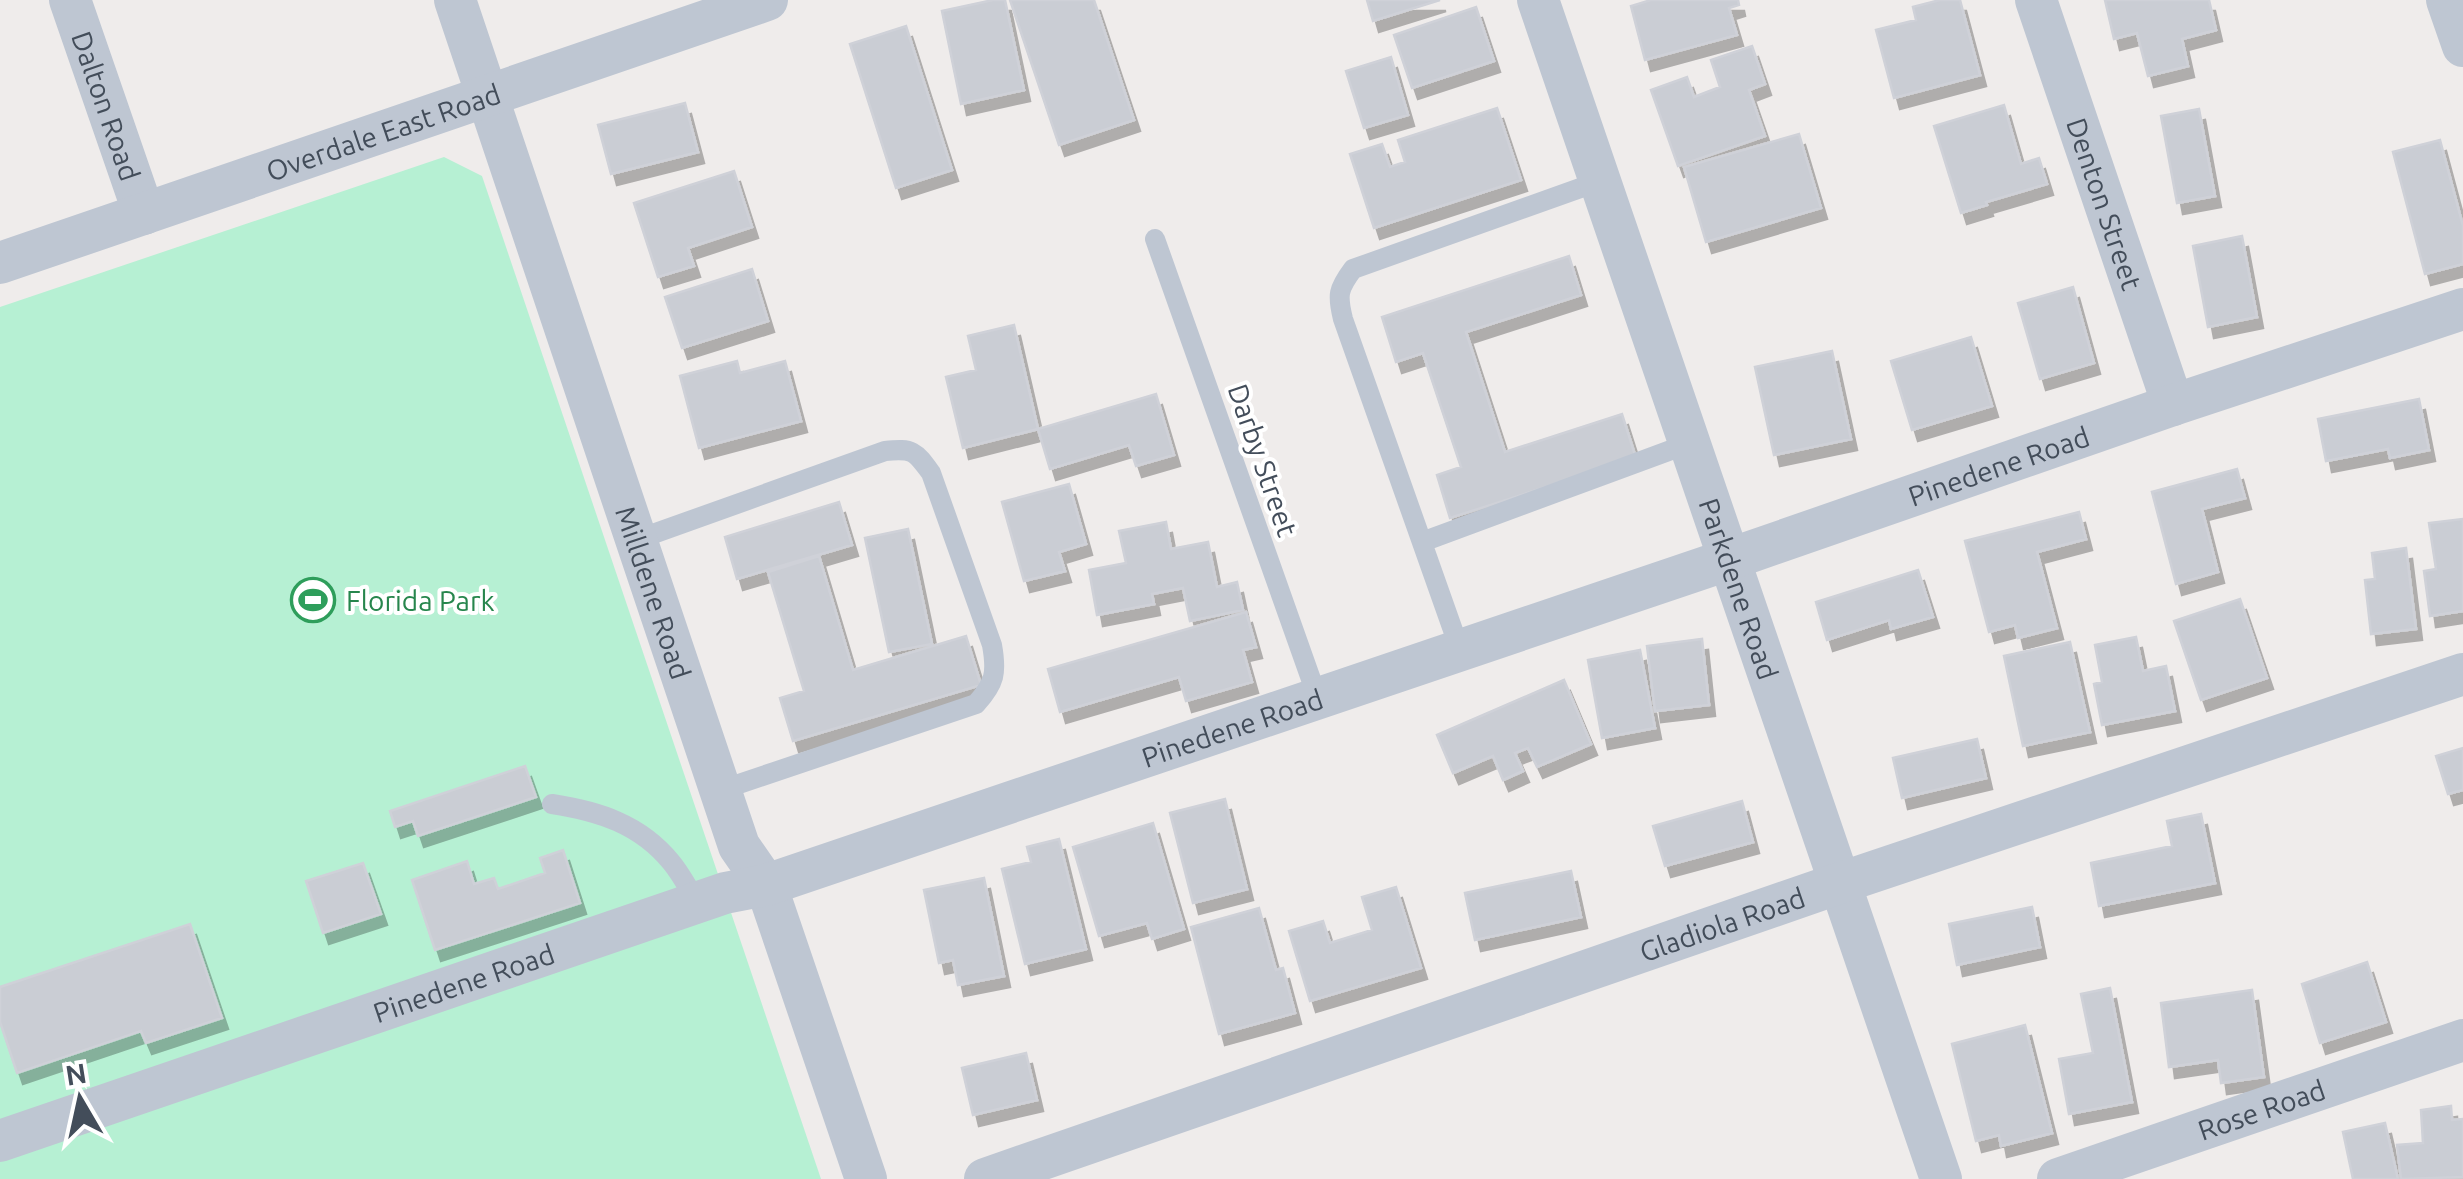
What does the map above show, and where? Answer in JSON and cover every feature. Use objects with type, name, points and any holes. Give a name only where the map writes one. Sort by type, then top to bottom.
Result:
[{"type":"street","name":"Dalton Road","points":[[70,0],[144,214]]},
{"type":"street","name":"Milldene Road","points":[[455,0],[740,846],[766,884],[866,1179]]},
{"type":"street","name":"Overdale East Road","points":[[0,262],[767,0]]},
{"type":"street","name":"Parkdene Road","points":[[1538,0],[1941,1179]]},
{"type":"street","name":"Denton Street","points":[[2036,0],[2173,405]]},
{"type":"street","points":[[2447,0],[2463,46]]},
{"type":"street","name":"Pinedene Road","points":[[0,1142],[724,893],[766,884],[1318,699],[2463,309]]},
{"type":"street","name":"Gladiola Road","points":[[984,1179],[1840,882],[2463,674]]},
{"type":"street","name":"Rose Road","points":[[2058,1179],[2463,1040]]},
{"type":"lane","points":[[1460,650],[1343,319],[1338,300],[1341,285],[1353,269],[1600,181]]},
{"type":"lane","name":"Darby Street","points":[[1156,239],[1318,699]]},
{"type":"lane","points":[[1422,542],[1690,443]]},
{"type":"lane","points":[[636,540],[885,451],[917,454],[932,473],[992,645],[996,664],[991,688],[976,704],[721,790]]},
{"type":"lane","points":[[552,804],[609,816],[636,832],[674,865],[697,903]]},
{"type":"green space","name":"Florida Park","points":[[444,157],[482,176],[821,1179],[0,1179],[0,307]]},
{"type":"building","points":[[1005,0],[1024,90],[961,104],[942,11]]},
{"type":"building","points":[[1010,0],[1094,0],[1134,120],[1059,145]]},
{"type":"building","points":[[1367,0],[1440,0],[1373,21]]},
{"type":"building","points":[[1651,0],[1738,0],[1739,5],[1729,8],[1737,35],[1645,60],[1631,6]]},
{"type":"building","points":[[1960,0],[1980,75],[1894,98],[1876,30],[1916,20],[1913,7]]},
{"type":"building","points":[[2105,0],[2209,0],[2216,30],[2182,39],[2188,66],[2148,76],[2137,33],[2114,39]]},
{"type":"building","points":[[1476,7],[1494,61],[1412,88],[1394,35]]},
{"type":"building","points":[[906,26],[952,170],[896,188],[850,44]]},
{"type":"building","points":[[1752,46],[1765,84],[1749,90],[1765,136],[1678,166],[1651,90],[1687,77],[1694,97],[1720,87],[1711,60]]},
{"type":"building","points":[[1391,57],[1408,115],[1364,128],[1346,71]]},
{"type":"building","points":[[685,103],[698,152],[611,174],[598,125]]},
{"type":"building","points":[[2004,105],[2021,164],[2039,158],[2047,184],[1961,213],[1934,126]]},
{"type":"building","points":[[1497,108],[1521,180],[1374,228],[1350,154],[1382,144],[1390,167],[1405,162],[1398,140]]},
{"type":"building","points":[[2199,109],[2215,196],[2177,203],[2161,116]]},
{"type":"building","points":[[1799,134],[1821,208],[1706,242],[1684,167]]},
{"type":"building","points":[[2440,140],[2463,226],[2463,264],[2425,274],[2393,152]]},
{"type":"building","points":[[734,171],[752,227],[688,248],[694,266],[658,277],[634,203]]},
{"type":"building","points":[[2242,236],[2257,317],[2208,327],[2193,246]]},
{"type":"building","points":[[1569,256],[1581,295],[1466,332],[1505,452],[1622,414],[1636,458],[1450,518],[1437,475],[1461,467],[1423,353],[1396,362],[1382,317]]},
{"type":"building","points":[[752,269],[768,321],[682,348],[665,297]]},
{"type":"building","points":[[2073,287],[2094,363],[2040,379],[2018,303]]},
{"type":"building","points":[[1014,325],[1038,429],[963,448],[946,377],[976,370],[968,336]]},
{"type":"building","points":[[1971,337],[1992,406],[1912,430],[1891,361]]},
{"type":"building","points":[[1832,351],[1851,439],[1774,455],[1755,367]]},
{"type":"building","points":[[737,361],[740,373],[785,361],[801,421],[699,448],[680,376]]},
{"type":"building","points":[[1156,394],[1174,455],[1136,466],[1129,445],[1050,469],[1038,429]]},
{"type":"building","points":[[2419,399],[2429,450],[2390,458],[2388,449],[2326,461],[2318,419]]},
{"type":"building","points":[[2237,469],[2245,498],[2202,509],[2218,572],[2176,584],[2152,492]]},
{"type":"building","points":[[1069,484],[1086,544],[1059,552],[1065,571],[1024,581],[1002,502]]},
{"type":"building","points":[[839,502],[852,545],[737,579],[725,537]]},
{"type":"building","points":[[2079,512],[2086,539],[2037,552],[2057,628],[2018,638],[2015,625],[1989,632],[1965,541]]},
{"type":"building","points":[[2463,519],[2463,611],[2430,616],[2424,571],[2436,569],[2429,523]]},
{"type":"building","points":[[1166,522],[1171,549],[1208,542],[1217,587],[1237,582],[1243,610],[1190,621],[1183,588],[1152,594],[1154,604],[1097,615],[1089,570],[1126,563],[1119,531]]},
{"type":"building","points":[[908,529],[932,644],[889,652],[865,538]]},
{"type":"building","points":[[2406,548],[2416,629],[2371,634],[2365,580],[2375,579],[2372,553]]},
{"type":"building","points":[[819,556],[853,670],[966,636],[981,685],[793,741],[780,698],[804,691],[768,572]]},
{"type":"building","points":[[1918,570],[1933,617],[1891,629],[1889,620],[1827,640],[1816,602]]},
{"type":"building","points":[[2240,599],[2267,678],[2201,700],[2174,621]]},
{"type":"building","points":[[1246,612],[1256,647],[1243,650],[1252,682],[1186,701],[1179,677],[1060,712],[1048,669]]},
{"type":"building","points":[[2136,637],[2143,671],[2166,666],[2175,711],[2102,725],[2094,684],[2102,682],[2095,645]]},
{"type":"building","points":[[1702,639],[1709,705],[1655,711],[1647,646]]},
{"type":"building","points":[[2070,642],[2090,732],[2023,746],[2004,656]]},
{"type":"building","points":[[1640,650],[1655,728],[1602,738],[1588,660]]},
{"type":"building","points":[[1564,680],[1591,744],[1537,767],[1528,748],[1515,753],[1523,771],[1503,780],[1493,756],[1453,773],[1437,735]]},
{"type":"building","points":[[1977,739],[1986,778],[1902,798],[1893,758]]},
{"type":"building","points":[[2463,748],[2463,790],[2448,794],[2436,756]]},
{"type":"building","points":[[525,766],[536,797],[418,836],[413,821],[395,827],[390,811]]},
{"type":"building","points":[[1225,799],[1247,889],[1193,903],[1170,813]]},
{"type":"building","points":[[1742,801],[1753,842],[1665,866],[1653,826]]},
{"type":"building","points":[[2201,814],[2215,883],[2099,906],[2091,863],[2172,846],[2167,821]]},
{"type":"building","points":[[1153,823],[1184,929],[1152,939],[1147,923],[1099,936],[1073,847]]},
{"type":"building","points":[[1059,839],[1086,949],[1025,964],[1002,869],[1031,862],[1027,847]]},
{"type":"building","points":[[563,850],[580,903],[435,950],[412,880],[467,861],[474,884],[494,878],[498,889],[545,873],[540,858]]},
{"type":"building","points":[[363,863],[381,914],[323,933],[306,881]]},
{"type":"building","points":[[1571,871],[1581,917],[1475,940],[1465,893]]},
{"type":"building","points":[[984,878],[1004,976],[958,985],[953,960],[939,963],[924,890]]},
{"type":"building","points":[[1396,887],[1421,968],[1310,1001],[1289,931],[1323,921],[1330,943],[1372,930],[1362,897]]},
{"type":"building","points":[[2032,907],[2040,947],[1957,965],[1949,924]]},
{"type":"building","points":[[1259,908],[1276,970],[1283,968],[1295,1013],[1219,1034],[1191,927]]},
{"type":"building","points":[[190,924],[222,1018],[146,1043],[141,1031],[17,1073],[0,1022],[0,987]]},
{"type":"building","points":[[2367,962],[2386,1022],[2320,1043],[2302,984]]},
{"type":"building","points":[[2110,988],[2132,1102],[2069,1114],[2059,1059],[2093,1053],[2081,994]]},
{"type":"building","points":[[2252,990],[2264,1077],[2221,1083],[2218,1060],[2169,1067],[2161,1003]]},
{"type":"building","points":[[2025,1025],[2052,1133],[2001,1146],[1999,1135],[1976,1141],[1952,1044]]},
{"type":"building","points":[[1026,1053],[1037,1100],[973,1115],[962,1068]]},
{"type":"building","points":[[2451,1106],[2452,1120],[2463,1119],[2463,1177],[2401,1179],[2397,1145],[2423,1143],[2421,1110]]},
{"type":"building","points":[[2385,1123],[2398,1179],[2353,1179],[2343,1132]]},
{"type":"place","name":"Florida Park","points":[[313,600]]}]
